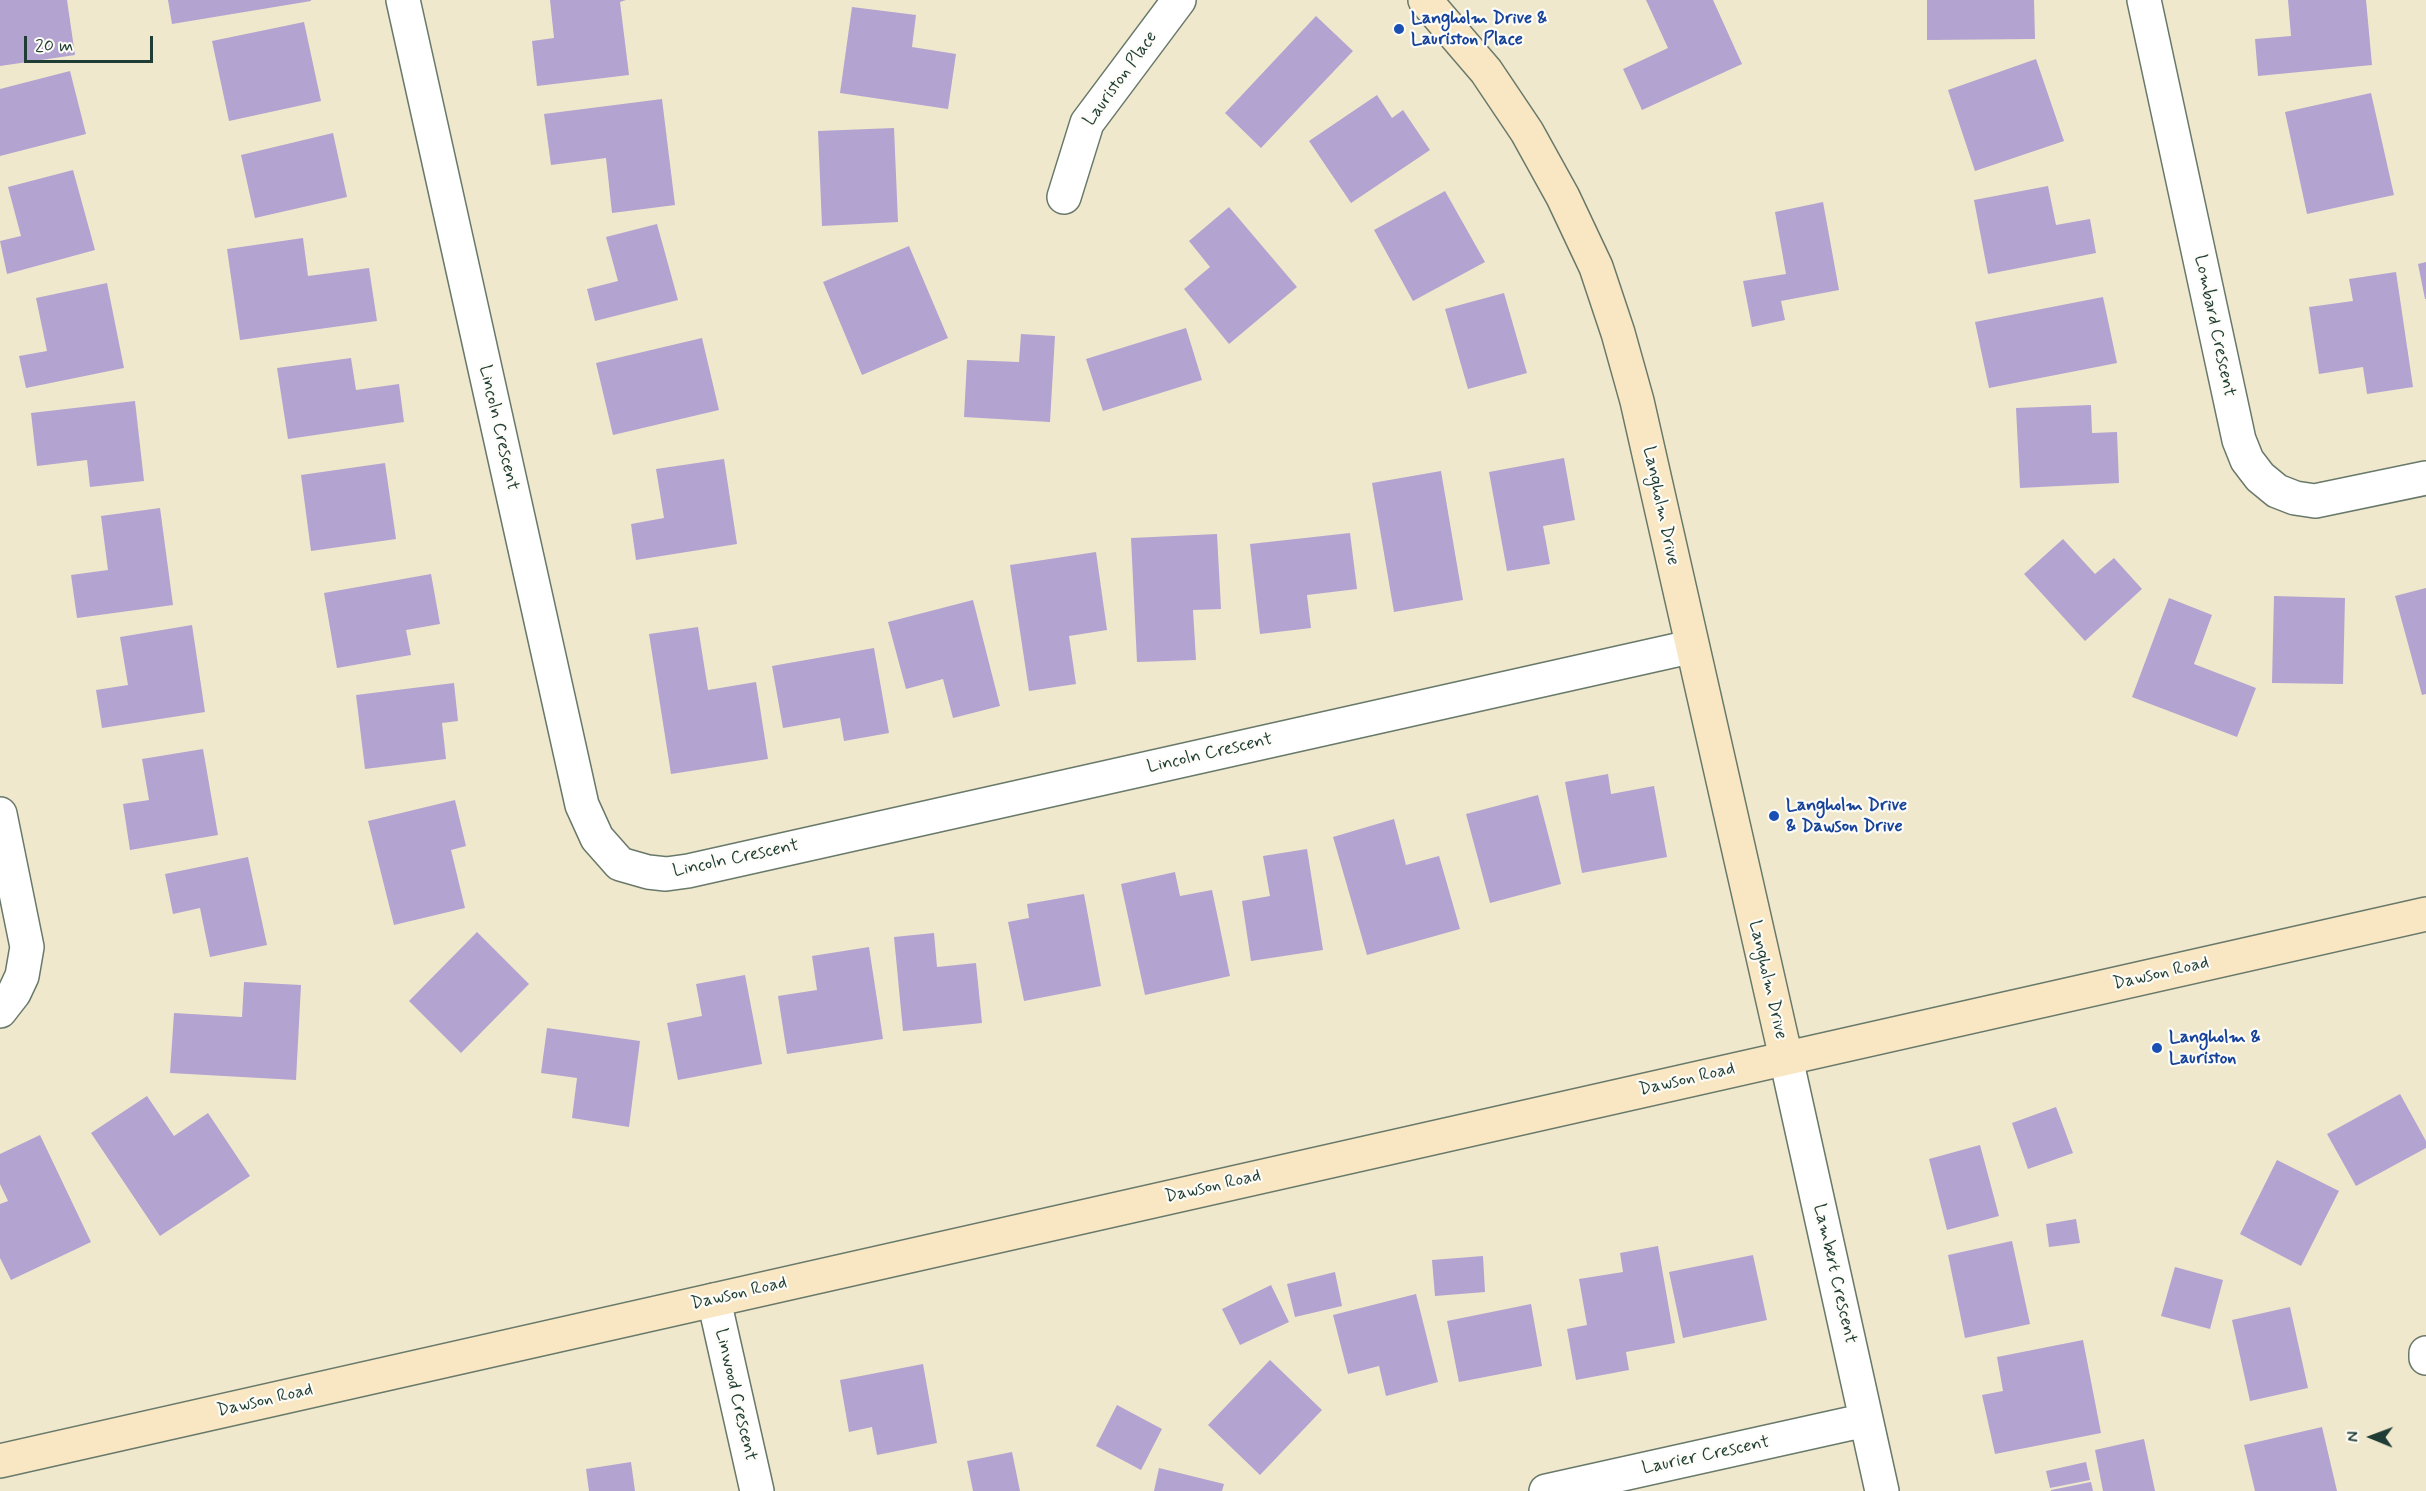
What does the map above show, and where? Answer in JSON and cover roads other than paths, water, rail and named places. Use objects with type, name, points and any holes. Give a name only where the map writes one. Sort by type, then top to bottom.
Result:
[{"type":"main road","name":"Langholm Drive","points":[[1425,0],[1486,71],[1527,132],[1563,197],[1596,267],[1618,333],[1636,401],[1690,647],[1786,1058]]},
{"type":"main road","name":"Dawson Road","points":[[0,1461],[2426,914]]},
{"type":"street","name":"Lincoln Crescent","points":[[403,0],[582,805],[597,838],[620,864],[648,872],[666,874],[688,871],[1690,647]]},
{"type":"street","name":"Lauriston Place","points":[[1064,197],[1087,123],[1179,0]]},
{"type":"street","name":"Lombard Crescent","points":[[2144,0],[2239,440],[2247,460],[2260,477],[2277,491],[2295,498],[2315,501],[2426,478]]},
{"type":"street","points":[[0,814],[27,947],[22,976],[14,993],[0,1011]]},
{"type":"street","name":"Lambert Crescent","points":[[1786,1058],[1882,1491]]},
{"type":"street","name":"Linwood Crescent","points":[[714,1300],[757,1491]]},
{"type":"street","name":"Laurier Crescent","points":[[1546,1491],[1866,1420]]},
{"type":"place","name":"Langholm Drive & Lauriston Place","points":[[1399,29]]},
{"type":"place","name":"Langholm Drive & Dawson Drive","points":[[1774,816]]},
{"type":"place","name":"Langholm & Lauriston","points":[[2157,1048]]}]
